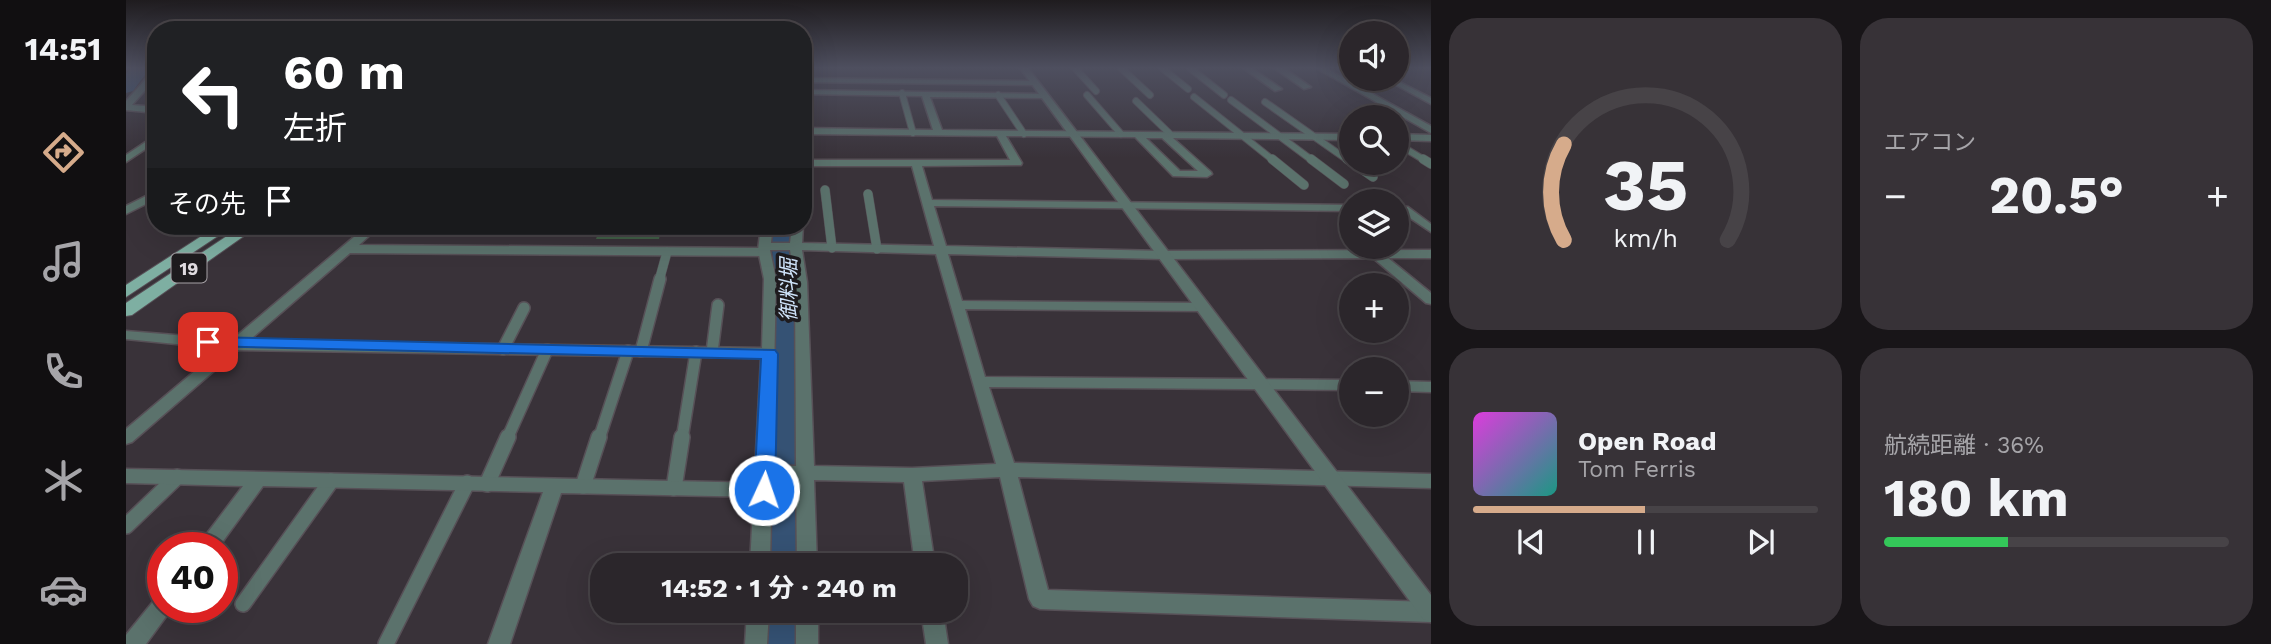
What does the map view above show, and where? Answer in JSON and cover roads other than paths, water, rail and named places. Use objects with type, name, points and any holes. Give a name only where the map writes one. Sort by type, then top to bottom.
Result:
[{"type":"main road","name":"19","points":[[126,292],[212,235]]},
{"type":"main road","name":"19","points":[[126,311],[238,235]]},
{"type":"street","points":[[926,98],[938,131]]},
{"type":"street","points":[[1047,98],[1431,612]]},
{"type":"street","points":[[1374,98],[1431,130]]},
{"type":"street","points":[[126,106],[147,109]]},
{"type":"street","points":[[812,131],[1339,137]]},
{"type":"street","points":[[812,163],[1017,163],[1000,133]]},
{"type":"street","points":[[1137,134],[1177,174],[1207,174],[1167,134]]},
{"type":"street","points":[[1409,137],[1431,138]]},
{"type":"street","points":[[126,159],[147,144]]},
{"type":"street","points":[[916,164],[978,382],[1007,470],[1040,599],[1431,612]]},
{"type":"street","points":[[126,211],[147,199]]},
{"type":"street","points":[[928,203],[1339,208]]},
{"type":"street","points":[[1409,213],[1431,229]]},
{"type":"street","points":[[126,438],[363,235]]},
{"type":"street","points":[[762,553],[768,478],[770,279],[768,235]]},
{"type":"street","points":[[796,235],[794,248],[801,282],[802,473],[806,553]]},
{"type":"street","points":[[347,249],[667,252],[832,248],[1339,254]]},
{"type":"street","points":[[1409,254],[1431,254]]},
{"type":"street","points":[[1382,259],[1431,300]]},
{"type":"street","points":[[957,305],[1202,307]]},
{"type":"street","points":[[126,335],[236,345],[769,354]]},
{"type":"street","points":[[978,382],[1339,385]]},
{"type":"street","points":[[1409,386],[1431,387]]},
{"type":"street","points":[[129,479],[177,477],[674,488],[802,473],[912,475],[1007,470],[1431,481]]},
{"type":"street","points":[[912,475],[923,553]]},
{"type":"street","points":[[218,532],[258,479]]},
{"type":"street","points":[[499,644],[555,485]]},
{"type":"street","points":[[133,644],[149,623]]},
{"type":"street","points":[[756,644],[757,623]]},
{"type":"street","points":[[807,623],[807,644]]},
{"type":"street","points":[[934,623],[937,644]]},
{"type":"lane","points":[[903,98],[913,133]]},
{"type":"lane","points":[[1000,98],[1024,134]]},
{"type":"lane","points":[[1090,98],[1121,134]]},
{"type":"lane","points":[[1195,98],[1304,185]]},
{"type":"lane","points":[[1229,98],[1344,184]]},
{"type":"lane","points":[[1136,101],[1167,134]]},
{"type":"lane","points":[[1265,102],[1339,153]]},
{"type":"lane","points":[[1409,151],[1431,164]]},
{"type":"lane","points":[[825,190],[832,248]]},
{"type":"lane","points":[[868,194],[877,249]]},
{"type":"lane","points":[[583,486],[634,351],[667,252]]},
{"type":"lane","points":[[674,488],[704,352],[718,304]]},
{"type":"lane","points":[[503,349],[524,309]]},
{"type":"lane","points":[[487,484],[547,350]]},
{"type":"lane","points":[[126,526],[177,477]]},
{"type":"lane","points":[[243,604],[331,481]]},
{"type":"lane","points":[[386,644],[467,483]]},
{"type":"waterway","name":"御料堀","points":[[782,553],[789,268],[786,235]]},
{"type":"waterway","name":"御料堀","points":[[780,644],[781,623]]}]
